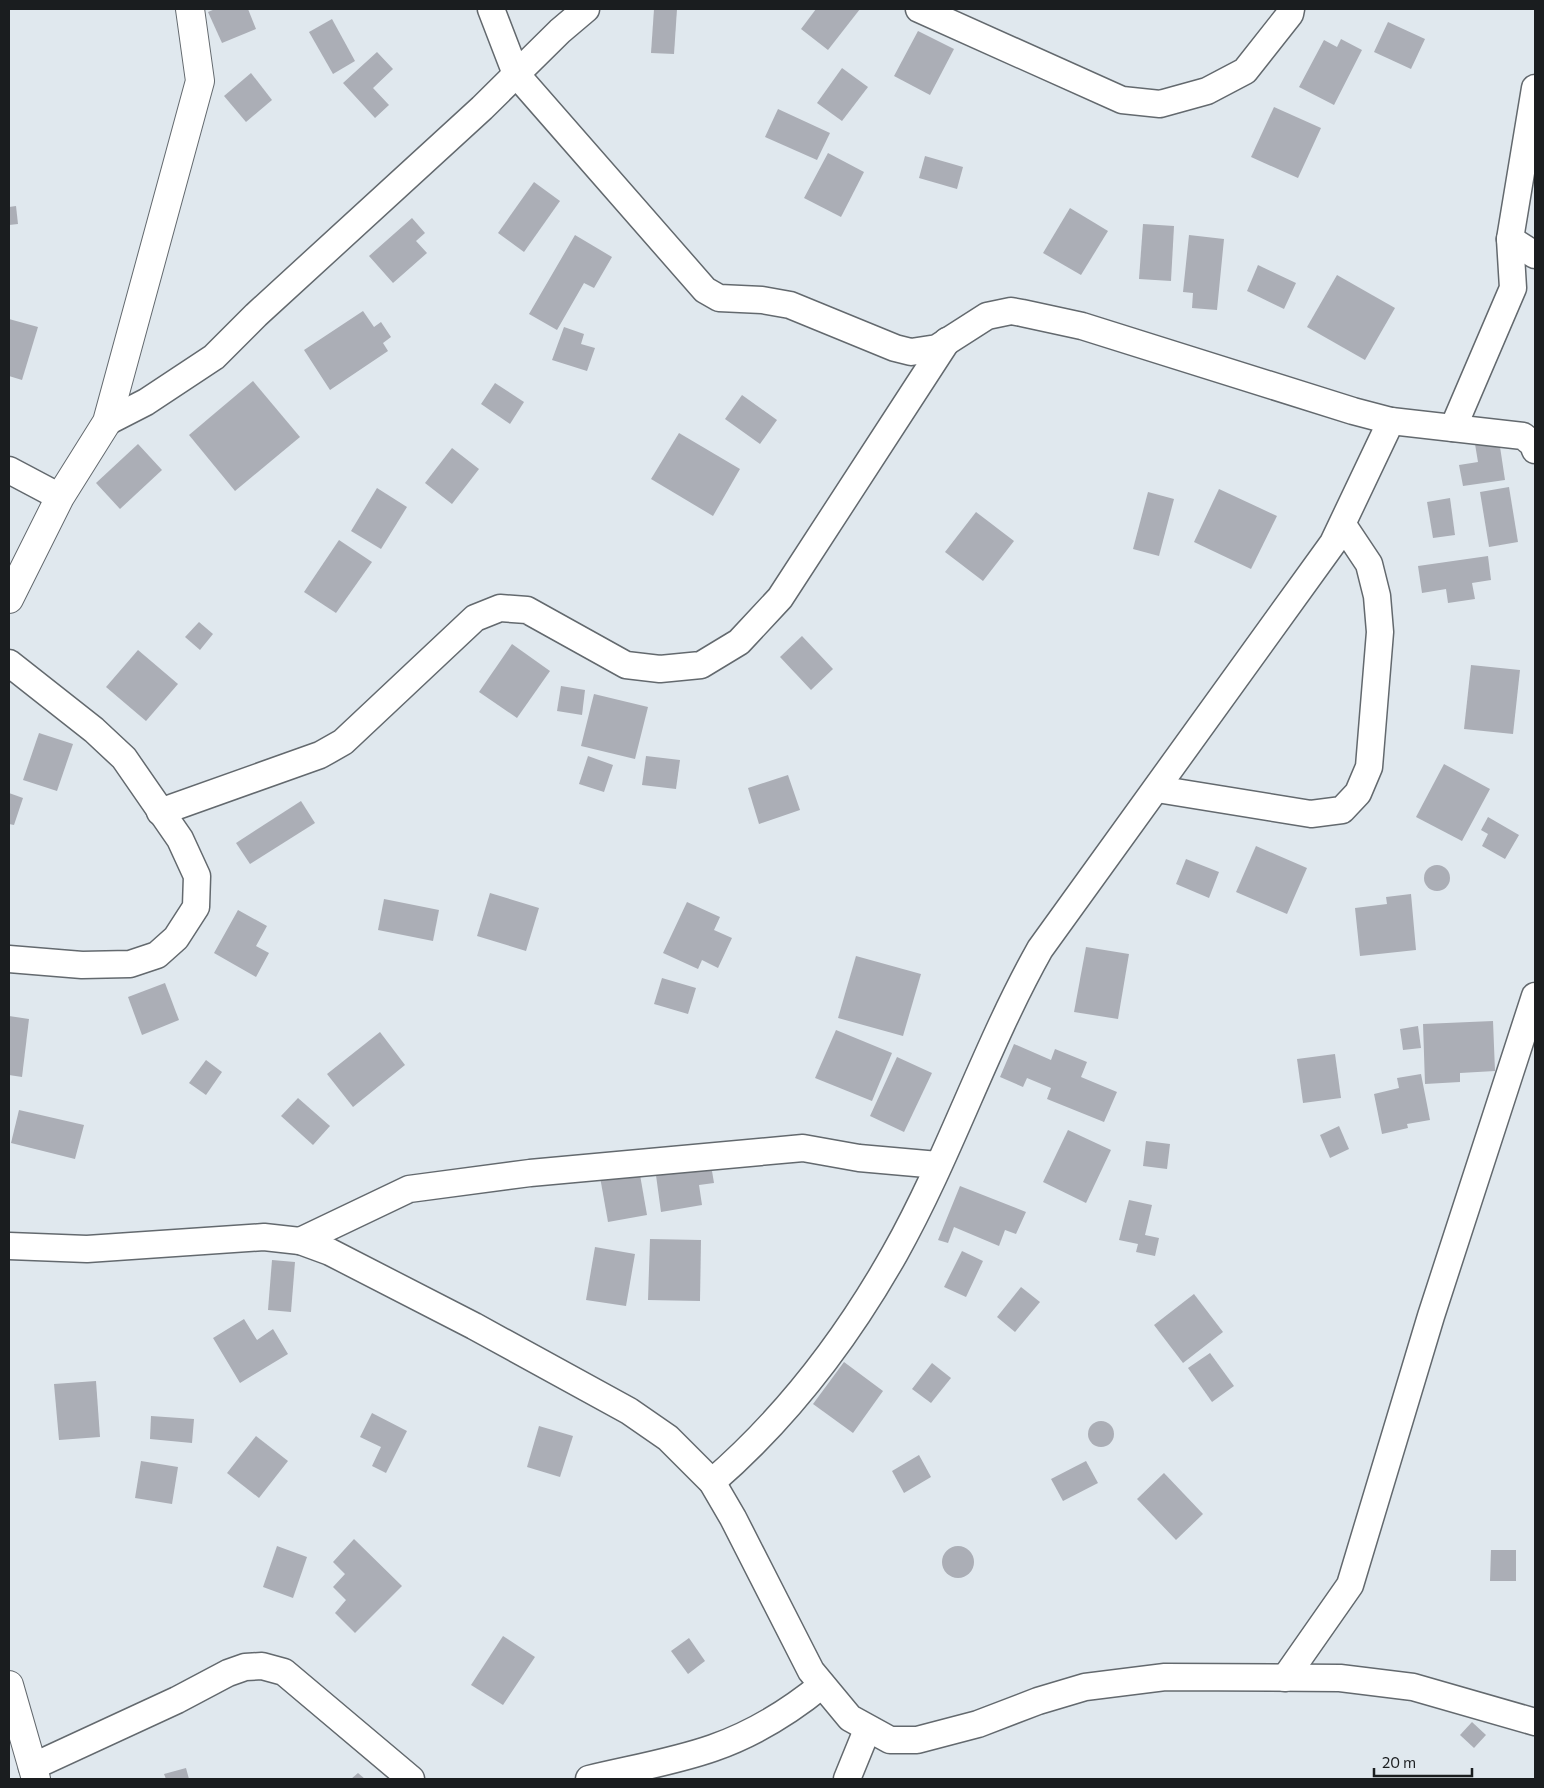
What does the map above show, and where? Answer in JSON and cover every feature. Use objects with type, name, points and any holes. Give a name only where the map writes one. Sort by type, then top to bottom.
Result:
[{"type":"street","points":[[9,599],[60,497],[108,422],[200,81],[190,9]]},
{"type":"street","points":[[491,9],[516,74],[705,290],[719,298],[762,300],[790,305],[895,348],[911,352],[937,348],[987,316],[1011,311],[1022,312],[1082,326],[1353,412],[1391,421],[1523,436],[1533,444],[1535,450]]},
{"type":"street","points":[[108,422],[146,402],[214,357],[256,315],[560,31],[586,9]]},
{"type":"street","points":[[919,9],[1122,100],[1160,104],[1207,91],[1244,71],[1290,14],[1291,9]]},
{"type":"street","points":[[1453,428],[1513,288],[1510,239],[1535,88]]},
{"type":"street","points":[[1510,239],[1535,255]]},
{"type":"street","points":[[160,812],[320,755],[344,742],[475,618],[500,608],[527,610],[626,666],[660,669],[701,665],[739,642],[780,598],[947,342]]},
{"type":"street","points":[[712,1482],[744,1454],[776,1420],[845,1333],[895,1253],[938,1165],[1013,998],[1040,949],[1158,789],[1333,543],[1391,421]]},
{"type":"street","points":[[9,470],[60,497]]},
{"type":"street","points":[[1158,789],[1311,814],[1342,810],[1358,793],[1370,767],[1380,632],[1377,596],[1369,564],[1343,525]]},
{"type":"street","points":[[9,663],[94,730],[124,758],[180,839],[197,876],[196,907],[176,938],[157,955],[130,964],[82,965],[9,959]]},
{"type":"street","points":[[1285,1678],[1350,1585],[1431,1316],[1535,996]]},
{"type":"street","points":[[300,1241],[409,1189],[530,1173],[802,1148],[859,1158],[938,1165]]},
{"type":"street","points":[[9,1246],[87,1249],[264,1237],[300,1241],[330,1252],[474,1326],[629,1411],[668,1438],[712,1482],[733,1518],[811,1671],[850,1718],[867,1730],[890,1740],[917,1740],[978,1724],[1038,1701],[1085,1687],[1165,1677],[1340,1678],[1413,1687],[1535,1722]]},
{"type":"street","points":[[9,1685],[34,1773],[228,1672],[245,1666],[262,1666],[284,1672],[411,1779]]},
{"type":"street","points":[[589,1779],[712,1749],[751,1732],[791,1710],[822,1685]]},
{"type":"street","points":[[847,1779],[867,1730]]},
{"type":"building","points":[[215,9],[248,9],[256,29],[222,43],[208,12]]},
{"type":"building","points":[[654,9],[677,9],[674,54],[651,53]]},
{"type":"building","points":[[816,9],[860,9],[828,50],[801,29]]},
{"type":"building","points":[[332,19],[355,61],[333,74],[309,32]]},
{"type":"building","points":[[1388,22],[1425,39],[1411,69],[1374,52]]},
{"type":"building","points":[[918,31],[954,49],[930,95],[894,76]]},
{"type":"building","points":[[1341,39],[1362,50],[1334,105],[1299,87],[1324,40],[1337,47]]},
{"type":"building","points":[[377,52],[393,69],[373,88],[389,105],[375,118],[343,83]]},
{"type":"building","points":[[842,68],[868,87],[842,121],[817,103]]},
{"type":"building","points":[[251,73],[272,100],[246,122],[224,96]]},
{"type":"building","points":[[1274,107],[1321,128],[1298,178],[1251,157]]},
{"type":"building","points":[[778,109],[830,133],[817,160],[765,137]]},
{"type":"building","points":[[828,153],[864,172],[841,217],[804,198]]},
{"type":"building","points":[[925,156],[963,167],[957,189],[919,178]]},
{"type":"building","points":[[534,182],[560,201],[524,252],[498,233]]},
{"type":"building","points":[[16,206],[18,224],[9,225],[9,207]]},
{"type":"building","points":[[1070,208],[1108,231],[1081,275],[1043,253]]},
{"type":"building","points":[[412,218],[425,233],[416,241],[427,253],[393,283],[369,256]]},
{"type":"building","points":[[1143,224],[1174,226],[1171,281],[1139,279]]},
{"type":"building","points":[[575,235],[612,257],[594,288],[584,283],[557,330],[529,314]]},
{"type":"building","points":[[1189,235],[1224,239],[1217,310],[1192,308],[1193,293],[1183,292]]},
{"type":"building","points":[[1258,265],[1296,283],[1284,309],[1247,291]]},
{"type":"building","points":[[1337,275],[1395,308],[1365,360],[1307,327]]},
{"type":"building","points":[[363,311],[374,327],[381,322],[391,337],[383,343],[388,351],[330,390],[304,350]]},
{"type":"building","points":[[9,319],[38,327],[22,380],[9,376]]},
{"type":"building","points":[[564,327],[584,334],[581,344],[595,348],[587,371],[552,360]]},
{"type":"building","points":[[253,381],[300,437],[235,491],[189,435]]},
{"type":"building","points":[[495,383],[524,402],[510,424],[481,404]]},
{"type":"building","points":[[742,395],[777,420],[760,444],[725,419]]},
{"type":"building","points":[[679,433],[740,469],[713,516],[651,479]]},
{"type":"building","points":[[1499,440],[1505,480],[1463,486],[1459,465],[1478,462],[1475,444]]},
{"type":"building","points":[[138,444],[162,470],[120,509],[96,483]]},
{"type":"building","points":[[452,448],[479,469],[452,504],[425,483]]},
{"type":"building","points":[[1509,487],[1518,542],[1489,547],[1480,492]]},
{"type":"building","points":[[377,488],[407,507],[381,549],[351,531]]},
{"type":"building","points":[[1219,489],[1277,516],[1251,569],[1194,542]]},
{"type":"building","points":[[1148,492],[1174,499],[1159,556],[1133,549]]},
{"type":"building","points":[[1450,498],[1455,535],[1433,538],[1427,502]]},
{"type":"building","points":[[976,512],[1014,541],[983,581],[945,552]]},
{"type":"building","points":[[339,540],[372,562],[336,613],[304,592]]},
{"type":"building","points":[[1488,556],[1491,580],[1472,583],[1475,599],[1448,603],[1446,589],[1422,593],[1418,566]]},
{"type":"building","points":[[199,622],[213,634],[200,650],[185,637]]},
{"type":"building","points":[[802,636],[833,669],[811,690],[780,657]]},
{"type":"building","points":[[512,644],[550,671],[517,718],[479,692]]},
{"type":"building","points":[[138,650],[178,684],[146,721],[106,687]]},
{"type":"building","points":[[1471,665],[1520,670],[1513,734],[1464,729]]},
{"type":"building","points":[[561,686],[585,690],[582,715],[557,711]]},
{"type":"building","points":[[594,694],[648,707],[635,759],[581,746]]},
{"type":"building","points":[[39,733],[73,744],[57,791],[23,780]]},
{"type":"building","points":[[588,756],[613,765],[604,792],[579,784]]},
{"type":"building","points":[[646,756],[680,760],[676,789],[642,785]]},
{"type":"building","points":[[1444,764],[1490,789],[1462,841],[1416,817]]},
{"type":"building","points":[[788,775],[800,810],[759,824],[748,788]]},
{"type":"building","points":[[9,793],[23,798],[14,825],[9,824]]},
{"type":"building","points":[[301,801],[315,823],[250,864],[236,843]]},
{"type":"building","points":[[1488,817],[1519,835],[1505,859],[1482,846],[1488,834],[1481,830]]},
{"type":"building","points":[[1256,846],[1307,868],[1287,914],[1236,892]]},
{"type":"building","points":[[1186,859],[1219,872],[1209,898],[1176,884]]},
{"type":"building","points":[[1437,865],[1446,869],[1450,878],[1446,887],[1437,891],[1428,887],[1424,878],[1428,869]]},
{"type":"building","points":[[490,893],[539,908],[526,951],[477,936]]},
{"type":"building","points":[[1411,894],[1416,950],[1360,956],[1355,908],[1387,904],[1386,897]]},
{"type":"building","points":[[384,899],[439,910],[433,941],[378,930]]},
{"type":"building","points":[[687,902],[720,917],[714,930],[732,938],[718,968],[702,960],[698,969],[663,953]]},
{"type":"building","points":[[238,910],[267,926],[256,946],[269,953],[256,977],[214,953]]},
{"type":"building","points":[[1086,947],[1129,954],[1118,1019],[1074,1012]]},
{"type":"building","points":[[856,956],[921,974],[903,1036],[838,1018]]},
{"type":"building","points":[[662,978],[696,988],[688,1014],[654,1004]]},
{"type":"building","points":[[165,983],[179,1020],[142,1035],[128,997]]},
{"type":"building","points":[[9,1016],[29,1019],[22,1077],[9,1075]]},
{"type":"building","points":[[1493,1021],[1495,1071],[1460,1073],[1460,1082],[1425,1084],[1423,1024]]},
{"type":"building","points":[[1418,1026],[1421,1048],[1403,1050],[1400,1029]]},
{"type":"building","points":[[836,1030],[892,1053],[872,1101],[815,1078]]},
{"type":"building","points":[[380,1032],[405,1065],[353,1107],[327,1074]]},
{"type":"building","points":[[1014,1044],[1051,1060],[1055,1049],[1087,1062],[1081,1077],[1117,1092],[1104,1122],[1047,1099],[1051,1088],[1027,1078],[1023,1087],[1000,1077]]},
{"type":"building","points":[[1335,1054],[1341,1098],[1303,1103],[1297,1059]]},
{"type":"building","points":[[897,1057],[932,1073],[904,1132],[870,1116]]},
{"type":"building","points":[[206,1060],[222,1072],[206,1095],[189,1083]]},
{"type":"building","points":[[1421,1074],[1430,1120],[1407,1124],[1408,1128],[1382,1134],[1374,1094],[1399,1088],[1397,1078]]},
{"type":"building","points":[[298,1098],[330,1126],[313,1145],[281,1116]]},
{"type":"building","points":[[19,1110],[84,1125],[75,1159],[11,1143]]},
{"type":"building","points":[[1339,1126],[1349,1149],[1330,1158],[1320,1135]]},
{"type":"building","points":[[1068,1130],[1111,1150],[1086,1203],[1043,1182]]},
{"type":"building","points":[[1146,1141],[1170,1144],[1167,1169],[1143,1166]]},
{"type":"building","points":[[710,1159],[714,1183],[699,1185],[702,1205],[661,1212],[655,1168]]},
{"type":"building","points":[[639,1169],[647,1215],[608,1222],[600,1177]]},
{"type":"building","points":[[960,1186],[1026,1212],[1016,1234],[1005,1230],[999,1246],[954,1227],[948,1243],[938,1240]]},
{"type":"building","points":[[1129,1200],[1152,1205],[1145,1235],[1159,1238],[1155,1256],[1136,1252],[1138,1244],[1119,1240]]},
{"type":"building","points":[[650,1239],[701,1240],[700,1301],[648,1300]]},
{"type":"building","points":[[595,1247],[635,1254],[626,1306],[586,1300]]},
{"type":"building","points":[[962,1251],[983,1261],[966,1297],[944,1287]]},
{"type":"building","points":[[272,1260],[295,1262],[291,1312],[268,1310]]},
{"type":"building","points":[[1021,1287],[1040,1302],[1015,1332],[997,1317]]},
{"type":"building","points":[[1194,1294],[1223,1332],[1183,1363],[1154,1325]]},
{"type":"building","points":[[244,1319],[257,1340],[273,1329],[288,1354],[240,1383],[213,1338]]},
{"type":"building","points":[[1210,1353],[1234,1386],[1212,1402],[1188,1368]]},
{"type":"building","points":[[844,1362],[883,1391],[853,1433],[813,1404]]},
{"type":"building","points":[[932,1363],[951,1378],[931,1403],[912,1389]]},
{"type":"building","points":[[96,1381],[100,1437],[59,1440],[54,1384]]},
{"type":"building","points":[[372,1413],[407,1431],[386,1473],[372,1466],[381,1447],[360,1437]]},
{"type":"building","points":[[151,1416],[194,1419],[192,1443],[150,1439]]},
{"type":"building","points":[[1101,1421],[1110,1425],[1114,1434],[1110,1443],[1101,1447],[1092,1443],[1088,1434],[1092,1425]]},
{"type":"building","points":[[539,1426],[573,1436],[560,1477],[527,1467]]},
{"type":"building","points":[[256,1436],[288,1461],[259,1498],[227,1473]]},
{"type":"building","points":[[919,1455],[931,1477],[904,1493],[892,1471]]},
{"type":"building","points":[[141,1461],[178,1467],[172,1504],[135,1498]]},
{"type":"building","points":[[1086,1461],[1098,1483],[1063,1501],[1051,1479]]},
{"type":"building","points":[[1164,1473],[1203,1514],[1176,1540],[1137,1499]]},
{"type":"building","points":[[354,1539],[402,1586],[355,1633],[335,1613],[346,1600],[333,1587],[345,1574],[333,1562]]},
{"type":"building","points":[[277,1546],[307,1557],[293,1598],[263,1587]]},
{"type":"building","points":[[958,1546],[970,1550],[974,1562],[970,1574],[958,1578],[946,1574],[942,1562],[946,1550]]},
{"type":"building","points":[[1491,1550],[1516,1550],[1516,1581],[1490,1581]]},
{"type":"building","points":[[503,1636],[535,1657],[503,1705],[471,1685]]},
{"type":"building","points":[[689,1638],[705,1661],[688,1674],[671,1651]]},
{"type":"building","points":[[1472,1722],[1486,1735],[1474,1748],[1460,1735]]},
{"type":"building","points":[[186,1768],[189,1779],[166,1779],[164,1774]]},
{"type":"building","points":[[358,1773],[365,1779],[351,1779]]}]
